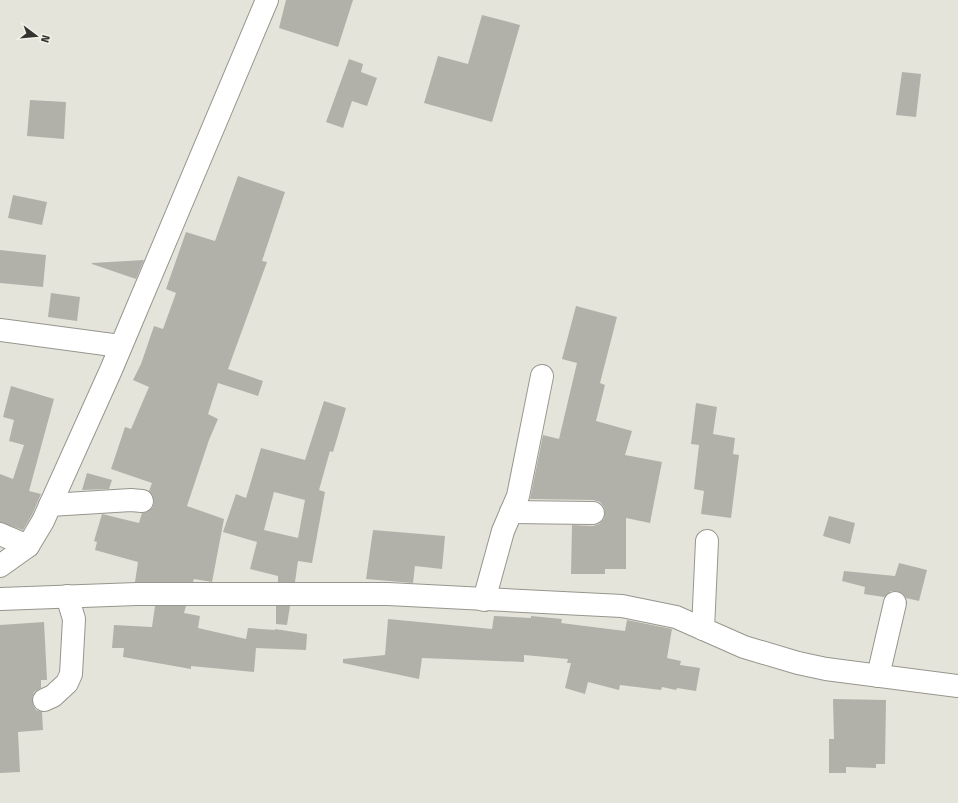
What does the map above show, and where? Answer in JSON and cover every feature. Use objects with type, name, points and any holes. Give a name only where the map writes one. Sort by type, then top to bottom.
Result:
[{"type":"street","points":[[0,566],[28,546],[50,505],[120,346],[267,0]]},
{"type":"street","points":[[0,330],[120,346]]},
{"type":"street","points":[[484,600],[503,531],[518,496],[542,376]]},
{"type":"street","points":[[50,505],[131,500],[142,501]]},
{"type":"street","points":[[511,512],[593,513]]},
{"type":"street","points":[[0,534],[28,546]]},
{"type":"street","points":[[703,629],[707,541]]},
{"type":"street","points":[[0,599],[67,596],[388,594],[622,606],[665,614],[756,652],[826,669],[958,686]]},
{"type":"street","points":[[44,700],[53,696],[67,683],[71,674],[74,619],[67,596]]},
{"type":"street","points":[[878,676],[895,603]]},
{"type":"building","points":[[286,0],[353,0],[338,47],[279,28]]},
{"type":"building","points":[[482,15],[520,25],[492,122],[424,103],[438,56],[468,64]]},
{"type":"building","points":[[349,59],[363,64],[361,72],[377,78],[367,106],[352,101],[343,128],[326,122]]},
{"type":"building","points":[[902,72],[921,74],[916,117],[896,115]]},
{"type":"building","points":[[30,100],[66,102],[64,139],[27,136]]},
{"type":"building","points":[[238,176],[285,192],[262,261],[267,262],[228,369],[263,381],[258,396],[218,383],[208,414],[218,419],[209,440],[187,506],[224,519],[212,582],[194,579],[193,582],[135,582],[138,562],[95,550],[97,542],[94,541],[102,514],[139,523],[142,513],[152,508],[154,503],[153,496],[149,491],[152,483],[111,469],[125,427],[131,429],[149,387],[133,380],[141,364],[154,326],[163,329],[176,293],[166,289],[186,232],[215,241]]},
{"type":"building","points":[[13,195],[47,202],[42,225],[8,218]]},
{"type":"building","points":[[0,250],[46,255],[43,287],[0,283]]},
{"type":"building","points":[[144,260],[136,279],[92,264],[92,263]]},
{"type":"building","points":[[51,293],[80,297],[77,321],[48,317]]},
{"type":"building","points":[[576,306],[617,317],[600,383],[605,385],[596,421],[632,431],[625,455],[662,462],[650,523],[626,518],[626,569],[605,569],[605,574],[571,574],[572,525],[593,526],[599,524],[604,519],[605,513],[604,507],[600,502],[593,500],[530,499],[543,435],[559,439],[577,363],[562,359]]},
{"type":"building","points":[[11,386],[54,399],[29,491],[41,494],[32,515],[23,530],[0,522],[0,474],[13,479],[24,445],[9,441],[14,420],[3,417]]},
{"type":"building","points":[[324,401],[346,408],[333,452],[330,451],[319,490],[325,492],[312,563],[298,561],[295,582],[278,582],[278,576],[250,569],[257,542],[223,532],[236,494],[246,498],[261,448],[305,460]],"holes":[[[274,492],[305,500],[298,538],[264,530]]]},
{"type":"building","points":[[696,403],[717,407],[713,434],[735,438],[733,454],[739,455],[731,518],[701,514],[704,491],[694,489],[699,445],[691,444]]},
{"type":"building","points":[[87,473],[112,480],[109,489],[82,490]]},
{"type":"building","points":[[829,516],[855,523],[850,544],[823,536]]},
{"type":"building","points":[[373,530],[445,536],[442,569],[415,566],[413,583],[366,579]]},
{"type":"building","points":[[899,563],[927,570],[919,601],[906,598],[903,594],[897,591],[891,591],[884,597],[864,594],[865,587],[842,581],[844,571],[895,576]]},
{"type":"building","points":[[155,606],[186,606],[184,613],[200,616],[198,628],[246,639],[248,628],[275,629],[307,634],[306,650],[256,648],[254,672],[191,666],[191,669],[123,657],[124,648],[112,648],[114,625],[152,627]]},
{"type":"building","points":[[276,606],[290,606],[287,625],[276,624]]},
{"type":"building","points":[[494,616],[531,618],[531,616],[562,619],[561,623],[625,631],[627,620],[672,629],[667,658],[681,661],[680,665],[700,668],[696,691],[677,688],[676,690],[662,687],[661,690],[620,685],[619,690],[588,682],[585,694],[565,688],[571,663],[567,663],[568,659],[524,655],[524,662],[422,658],[419,679],[343,663],[343,659],[385,655],[388,619],[492,629]]},
{"type":"building","points":[[44,622],[47,680],[41,680],[41,688],[34,692],[32,699],[36,710],[42,712],[43,730],[18,732],[20,772],[0,773],[0,625]]},
{"type":"building","points":[[833,699],[886,700],[885,764],[876,764],[876,768],[846,767],[846,773],[829,773],[829,739],[834,739]]}]
